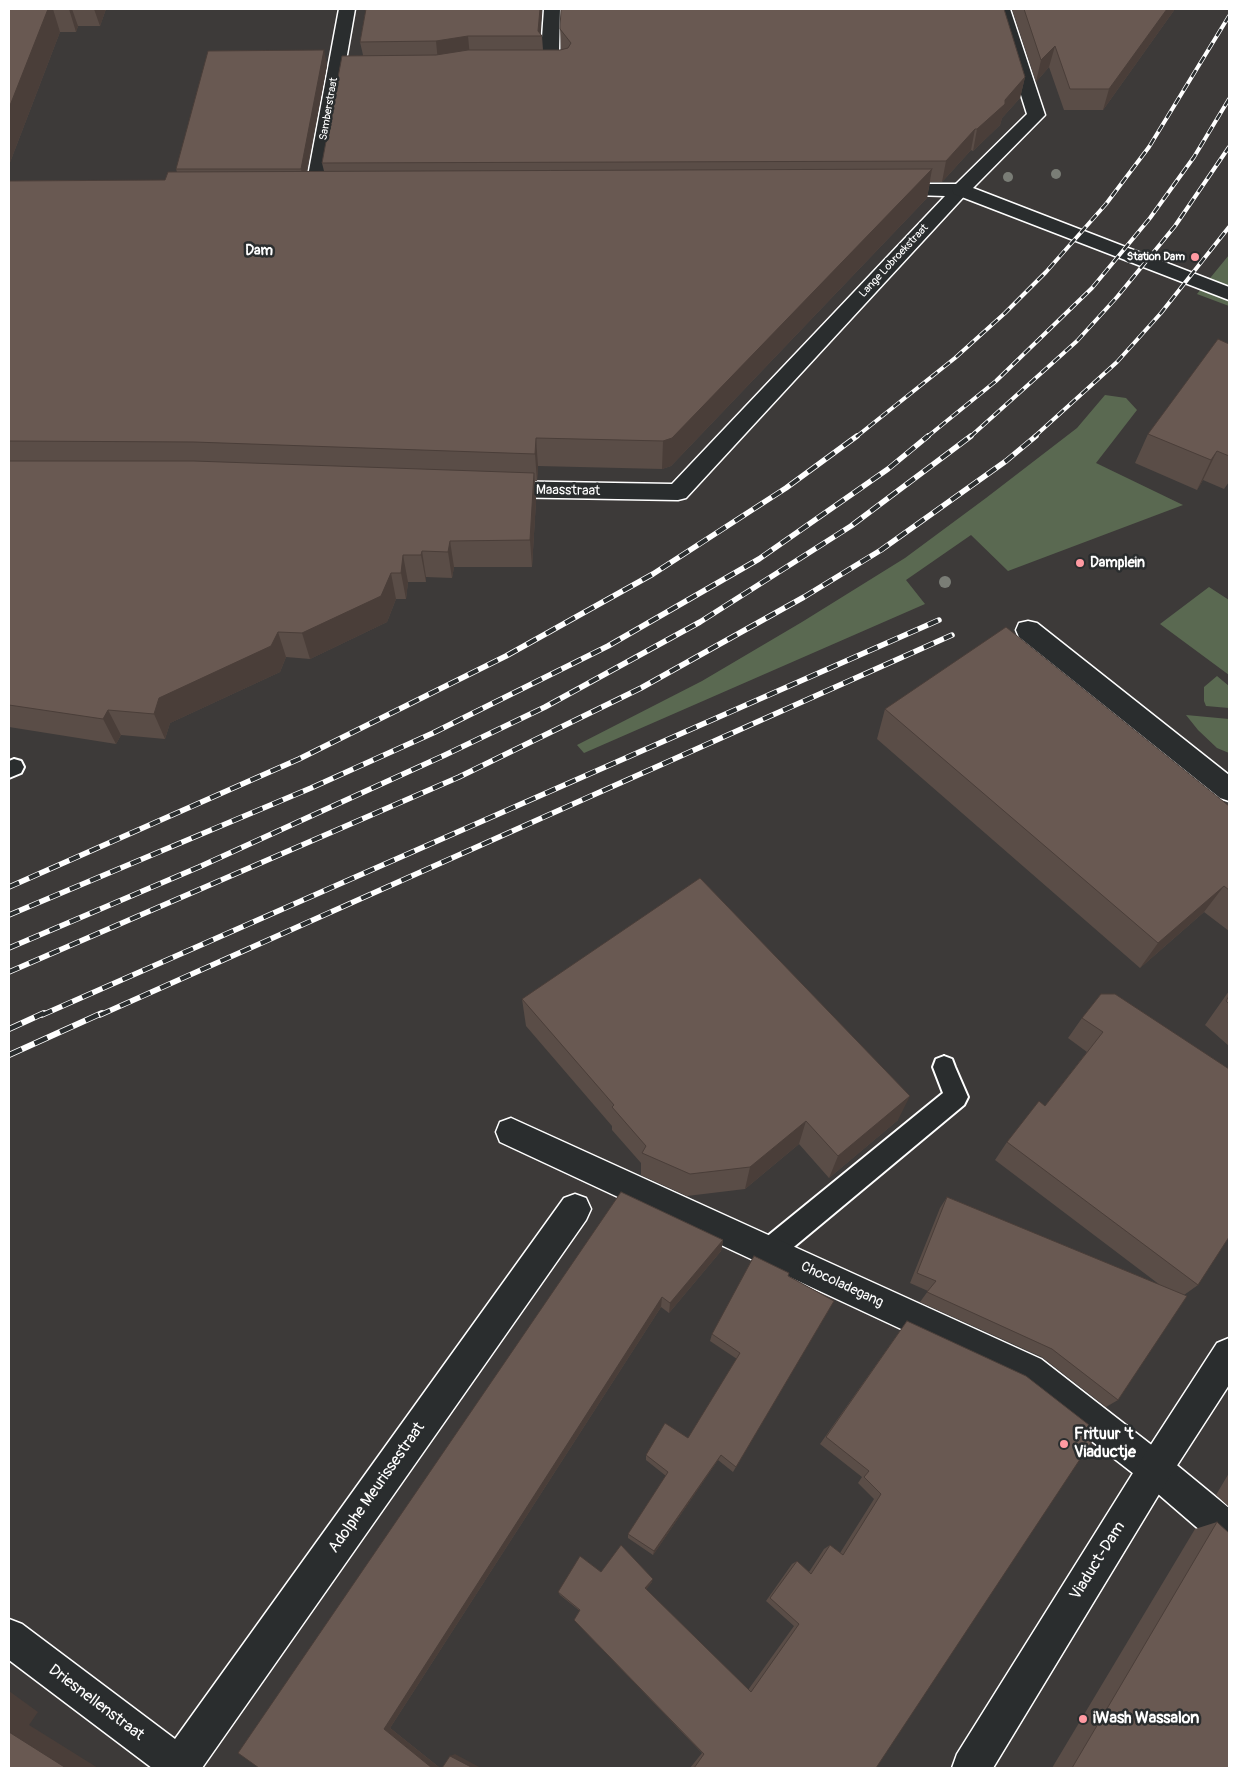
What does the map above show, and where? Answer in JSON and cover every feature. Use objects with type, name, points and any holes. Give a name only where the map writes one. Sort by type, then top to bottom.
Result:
[{"type":"street","points":[[336,70],[346,9]]},
{"type":"street","points":[[541,64],[561,64],[550,52],[552,9]]},
{"type":"street","name":"Lange Lobroekstraat","points":[[678,492],[961,190],[1036,114],[1002,9]]},
{"type":"street","name":"Samberstraat","points":[[334,192],[304,192],[336,70],[355,70]]},
{"type":"street","points":[[872,190],[961,190],[1229,294]]},
{"type":"street","name":"Maasstraat","points":[[479,489],[678,492]]},
{"type":"street","points":[[1028,630],[1229,790]]},
{"type":"street","name":"Chocoladegang","points":[[511,1132],[1029,1371],[1155,1469],[1229,1531]]},
{"type":"street","name":"Adolphe Meurissestraat","points":[[181,1767],[575,1209]]},
{"type":"street","name":"Viaduct-Dam","points":[[971,1768],[1155,1469],[1229,1356]]},
{"type":"street","name":"Driesnellenstraat","points":[[9,1637],[181,1767]]},
{"type":"lane","points":[[768,1252],[956,1097],[944,1068]]},
{"type":"green space","points":[[1229,255],[1229,306],[1197,294]]},
{"type":"green space","points":[[1105,395],[1126,398],[1137,410],[1096,463],[1183,505],[1008,571],[971,535],[906,580],[925,604],[584,753],[577,745],[702,681],[905,558],[1077,428]]},
{"type":"green space","points":[[1209,587],[1229,600],[1229,675],[1160,624]]},
{"type":"green space","points":[[1217,676],[1229,686],[1229,708],[1206,706],[1204,701],[1204,687]]},
{"type":"green space","points":[[1186,715],[1229,719],[1229,753],[1217,748],[1198,730]]},
{"type":"building","points":[[9,9],[48,9],[9,108]]},
{"type":"building","points":[[366,9],[540,9],[538,31],[542,36],[468,36],[436,41],[360,42]]},
{"type":"building","points":[[561,9],[1004,9],[1025,77],[1005,100],[1005,104],[975,129],[946,161],[322,163],[342,56],[436,55],[468,50],[560,50],[568,48],[571,43],[560,29]]},
{"type":"building","points":[[1024,9],[1167,9],[1109,89],[1070,89],[1055,46],[1041,60]]},
{"type":"building","points":[[324,50],[301,169],[176,169],[208,51]]},
{"type":"building","points":[[932,169],[672,438],[663,441],[536,438],[535,454],[194,442],[9,441],[9,181],[165,180],[168,172]]},
{"type":"building","points":[[1218,339],[1229,344],[1229,456],[1217,451],[1211,460],[1148,434]]},
{"type":"building","points":[[9,461],[194,461],[534,473],[530,540],[450,541],[448,552],[422,551],[421,555],[403,555],[401,573],[391,573],[381,596],[302,633],[278,632],[271,646],[159,698],[154,714],[108,710],[103,719],[9,705]]},
{"type":"building","points":[[1006,627],[1229,806],[1229,890],[1224,886],[1158,943],[885,709]]},
{"type":"building","points":[[700,878],[910,1096],[838,1156],[806,1121],[750,1167],[690,1174],[642,1153],[646,1146],[612,1107],[614,1105],[522,999]]},
{"type":"building","points":[[1101,994],[1115,994],[1229,1069],[1229,1237],[1198,1285],[1007,1142],[1039,1101],[1045,1106],[1103,1032],[1082,1018]]},
{"type":"building","points":[[621,1192],[723,1240],[670,1303],[662,1297],[384,1729],[432,1768],[259,1768],[238,1753]]},
{"type":"building","points":[[947,1197],[1187,1296],[1118,1400],[1052,1349],[927,1292],[936,1281],[917,1273]]},
{"type":"building","points":[[754,1256],[789,1273],[788,1276],[834,1301],[736,1467],[721,1455],[654,1551],[628,1534],[668,1472],[646,1455],[665,1423],[688,1438],[740,1353],[712,1334]]},
{"type":"building","points":[[907,1321],[1026,1376],[1098,1432],[876,1768],[694,1768],[704,1754],[574,1620],[580,1610],[558,1592],[580,1556],[601,1572],[621,1545],[653,1579],[645,1588],[751,1692],[799,1624],[770,1598],[797,1561],[811,1574],[830,1545],[843,1555],[881,1494],[864,1477],[869,1471],[826,1437]]},
{"type":"building","points":[[1217,1522],[1229,1533],[1229,1768],[1072,1768]]},
{"type":"building","points":[[9,1732],[66,1768],[9,1768]]},
{"type":"building","points":[[450,1756],[473,1768],[442,1768]]},
{"type":"railway","points":[[856,437],[955,358],[1005,313],[1046,272],[1106,204],[1149,147],[1229,16]]},
{"type":"railway","points":[[927,437],[996,381],[1092,288],[1150,218],[1194,157],[1229,99]]},
{"type":"railway","points":[[970,437],[1077,341],[1117,297],[1175,226],[1229,147]]},
{"type":"railway","points":[[1034,437],[1117,362],[1161,313],[1229,227]]},
{"type":"railway","points":[[9,887],[299,759],[506,656],[653,574],[786,488],[857,436]]},
{"type":"railway","points":[[9,915],[311,788],[433,733],[608,646],[759,559],[888,469],[928,436]]},
{"type":"railway","points":[[9,948],[199,867],[445,755],[545,707],[700,622],[851,526],[971,436]]},
{"type":"railway","points":[[9,972],[459,777],[641,688],[804,597],[881,550],[1006,461],[1036,436]]},
{"type":"railway","points":[[42,1015],[939,620]]},
{"type":"railway","points":[[100,1015],[952,635]]},
{"type":"railway","points":[[9,1029],[44,1013]]},
{"type":"railway","points":[[9,1055],[102,1013]]},
{"type":"place","name":"Station Dam","points":[[1195,257]]},
{"type":"place","name":"Damplein","points":[[1080,563]]},
{"type":"place","name":"Frituur 't Viaductje","points":[[1064,1444]]},
{"type":"place","name":"iWash Wassalon","points":[[1083,1719]]},
{"type":"district","name":"Dam","points":[[259,251]]}]
